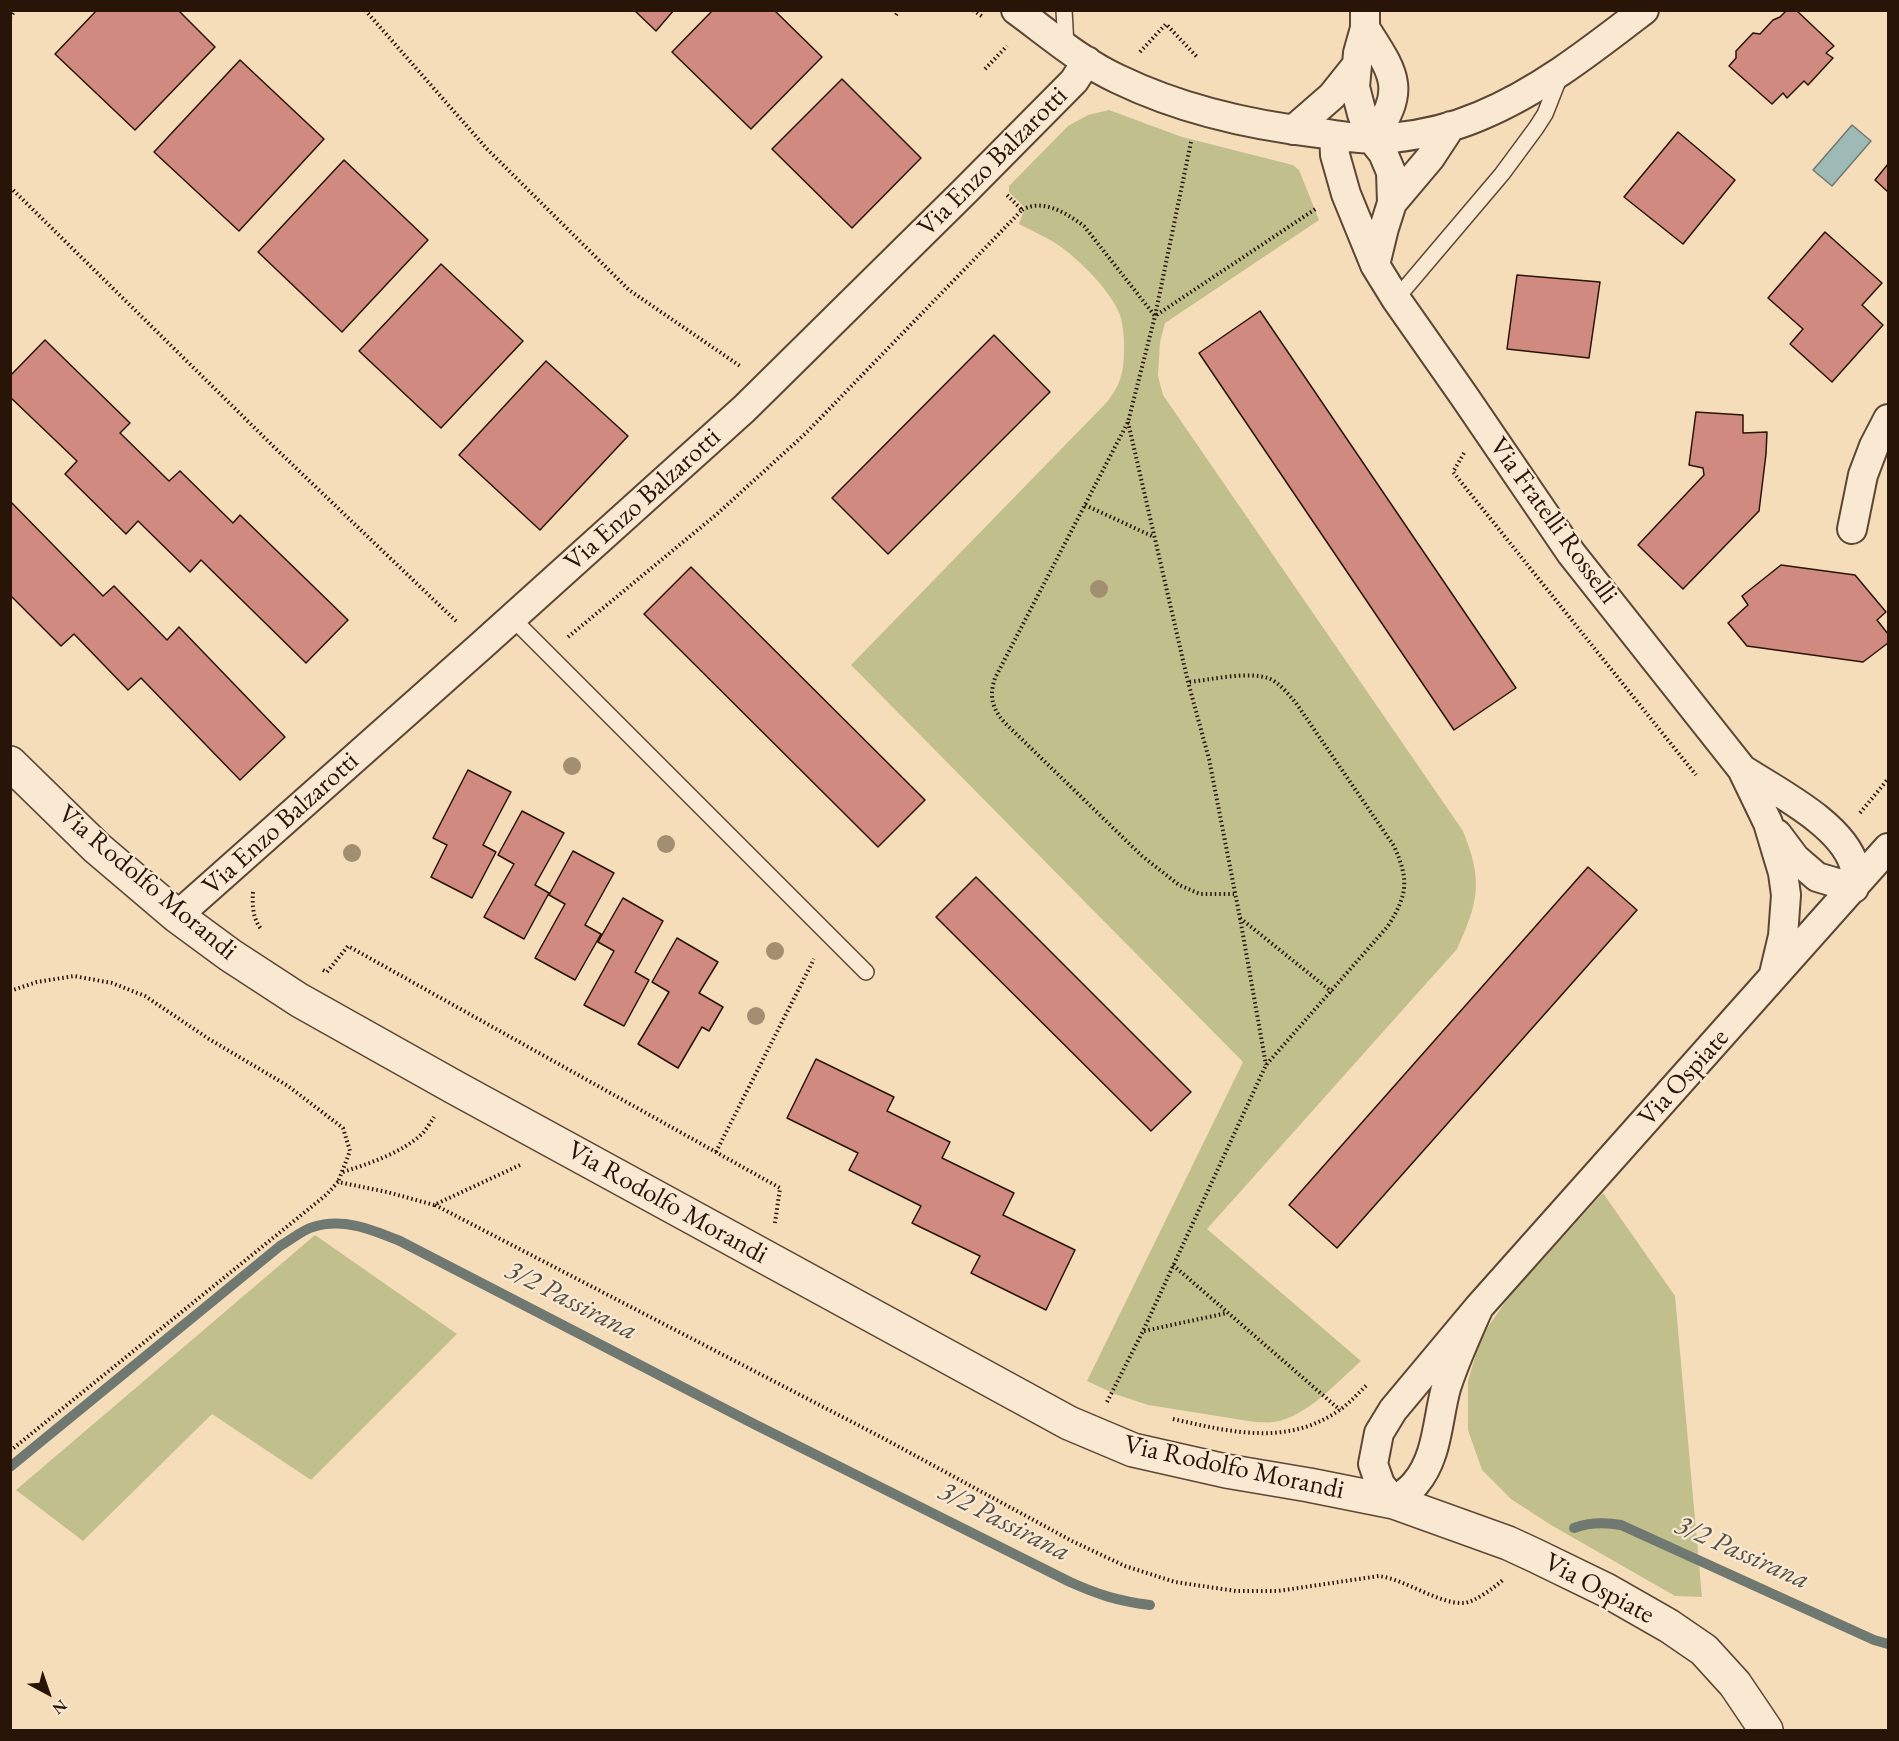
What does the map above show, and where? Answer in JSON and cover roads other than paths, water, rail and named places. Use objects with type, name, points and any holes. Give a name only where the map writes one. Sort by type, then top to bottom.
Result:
[{"type":"street","points":[[1016,10],[1076,54],[1117,79],[1157,97],[1206,113],[1266,127],[1372,139],[1421,134],[1478,117],[1503,106],[1563,71],[1644,10]]},
{"type":"street","points":[[1365,19],[1356,66],[1355,87],[1372,139],[1383,153],[1391,172],[1392,203],[1376,265]]},
{"type":"street","points":[[1365,19],[1388,63],[1393,79],[1394,96],[1386,119],[1372,139]]},
{"type":"street","name":"Via Enzo Balzarotti","points":[[177,916],[744,409],[1074,81],[1076,54]]},
{"type":"street","points":[[1293,130],[1332,96],[1356,66]]},
{"type":"street","points":[[1392,203],[1430,158],[1451,126]]},
{"type":"street","name":"Via Fratelli Rosselli","points":[[1334,135],[1335,155],[1346,194],[1376,265],[1396,299],[1571,553],[1742,769],[1768,823],[1783,873],[1786,896],[1784,936],[1773,979]]},
{"type":"street","points":[[1852,529],[1863,475],[1888,419]]},
{"type":"street","name":"Via Rodolfo Morandi","points":[[10,763],[97,848],[177,916],[230,956],[299,1000],[1069,1423],[1133,1450],[1226,1471],[1394,1503]]},
{"type":"street","name":"Via Fratelli Rosselli","points":[[1742,769],[1832,830],[1847,849],[1855,867],[1854,888],[1817,877],[1795,858],[1768,823]]},
{"type":"street","name":"Via Ospiate","points":[[1766,1731],[1735,1684],[1704,1650],[1669,1626],[1606,1590],[1534,1555],[1394,1503],[1380,1484],[1373,1464],[1379,1433],[1395,1408],[1479,1307],[1888,848]]},
{"type":"street","name":"Via Ospiate","points":[[1394,1503],[1415,1484],[1428,1463],[1446,1390],[1479,1307]]},
{"type":"lane","points":[[1064,10],[1076,54]]},
{"type":"lane","points":[[1396,299],[1502,174],[1536,128],[1545,114],[1563,71]]},
{"type":"lane","points":[[512,618],[866,972]]},
{"type":"water","points":[[1852,125],[1871,141],[1832,186],[1813,170]]},
{"type":"waterway","name":"3/2 Passirana","points":[[10,1467],[280,1246],[313,1227],[335,1223],[347,1224],[369,1229],[400,1241],[754,1424],[1070,1582],[1109,1597],[1150,1605]]},
{"type":"waterway","name":"3/2 Passirana","points":[[1574,1528],[1597,1523],[1621,1525],[1874,1640],[1888,1644]]}]
